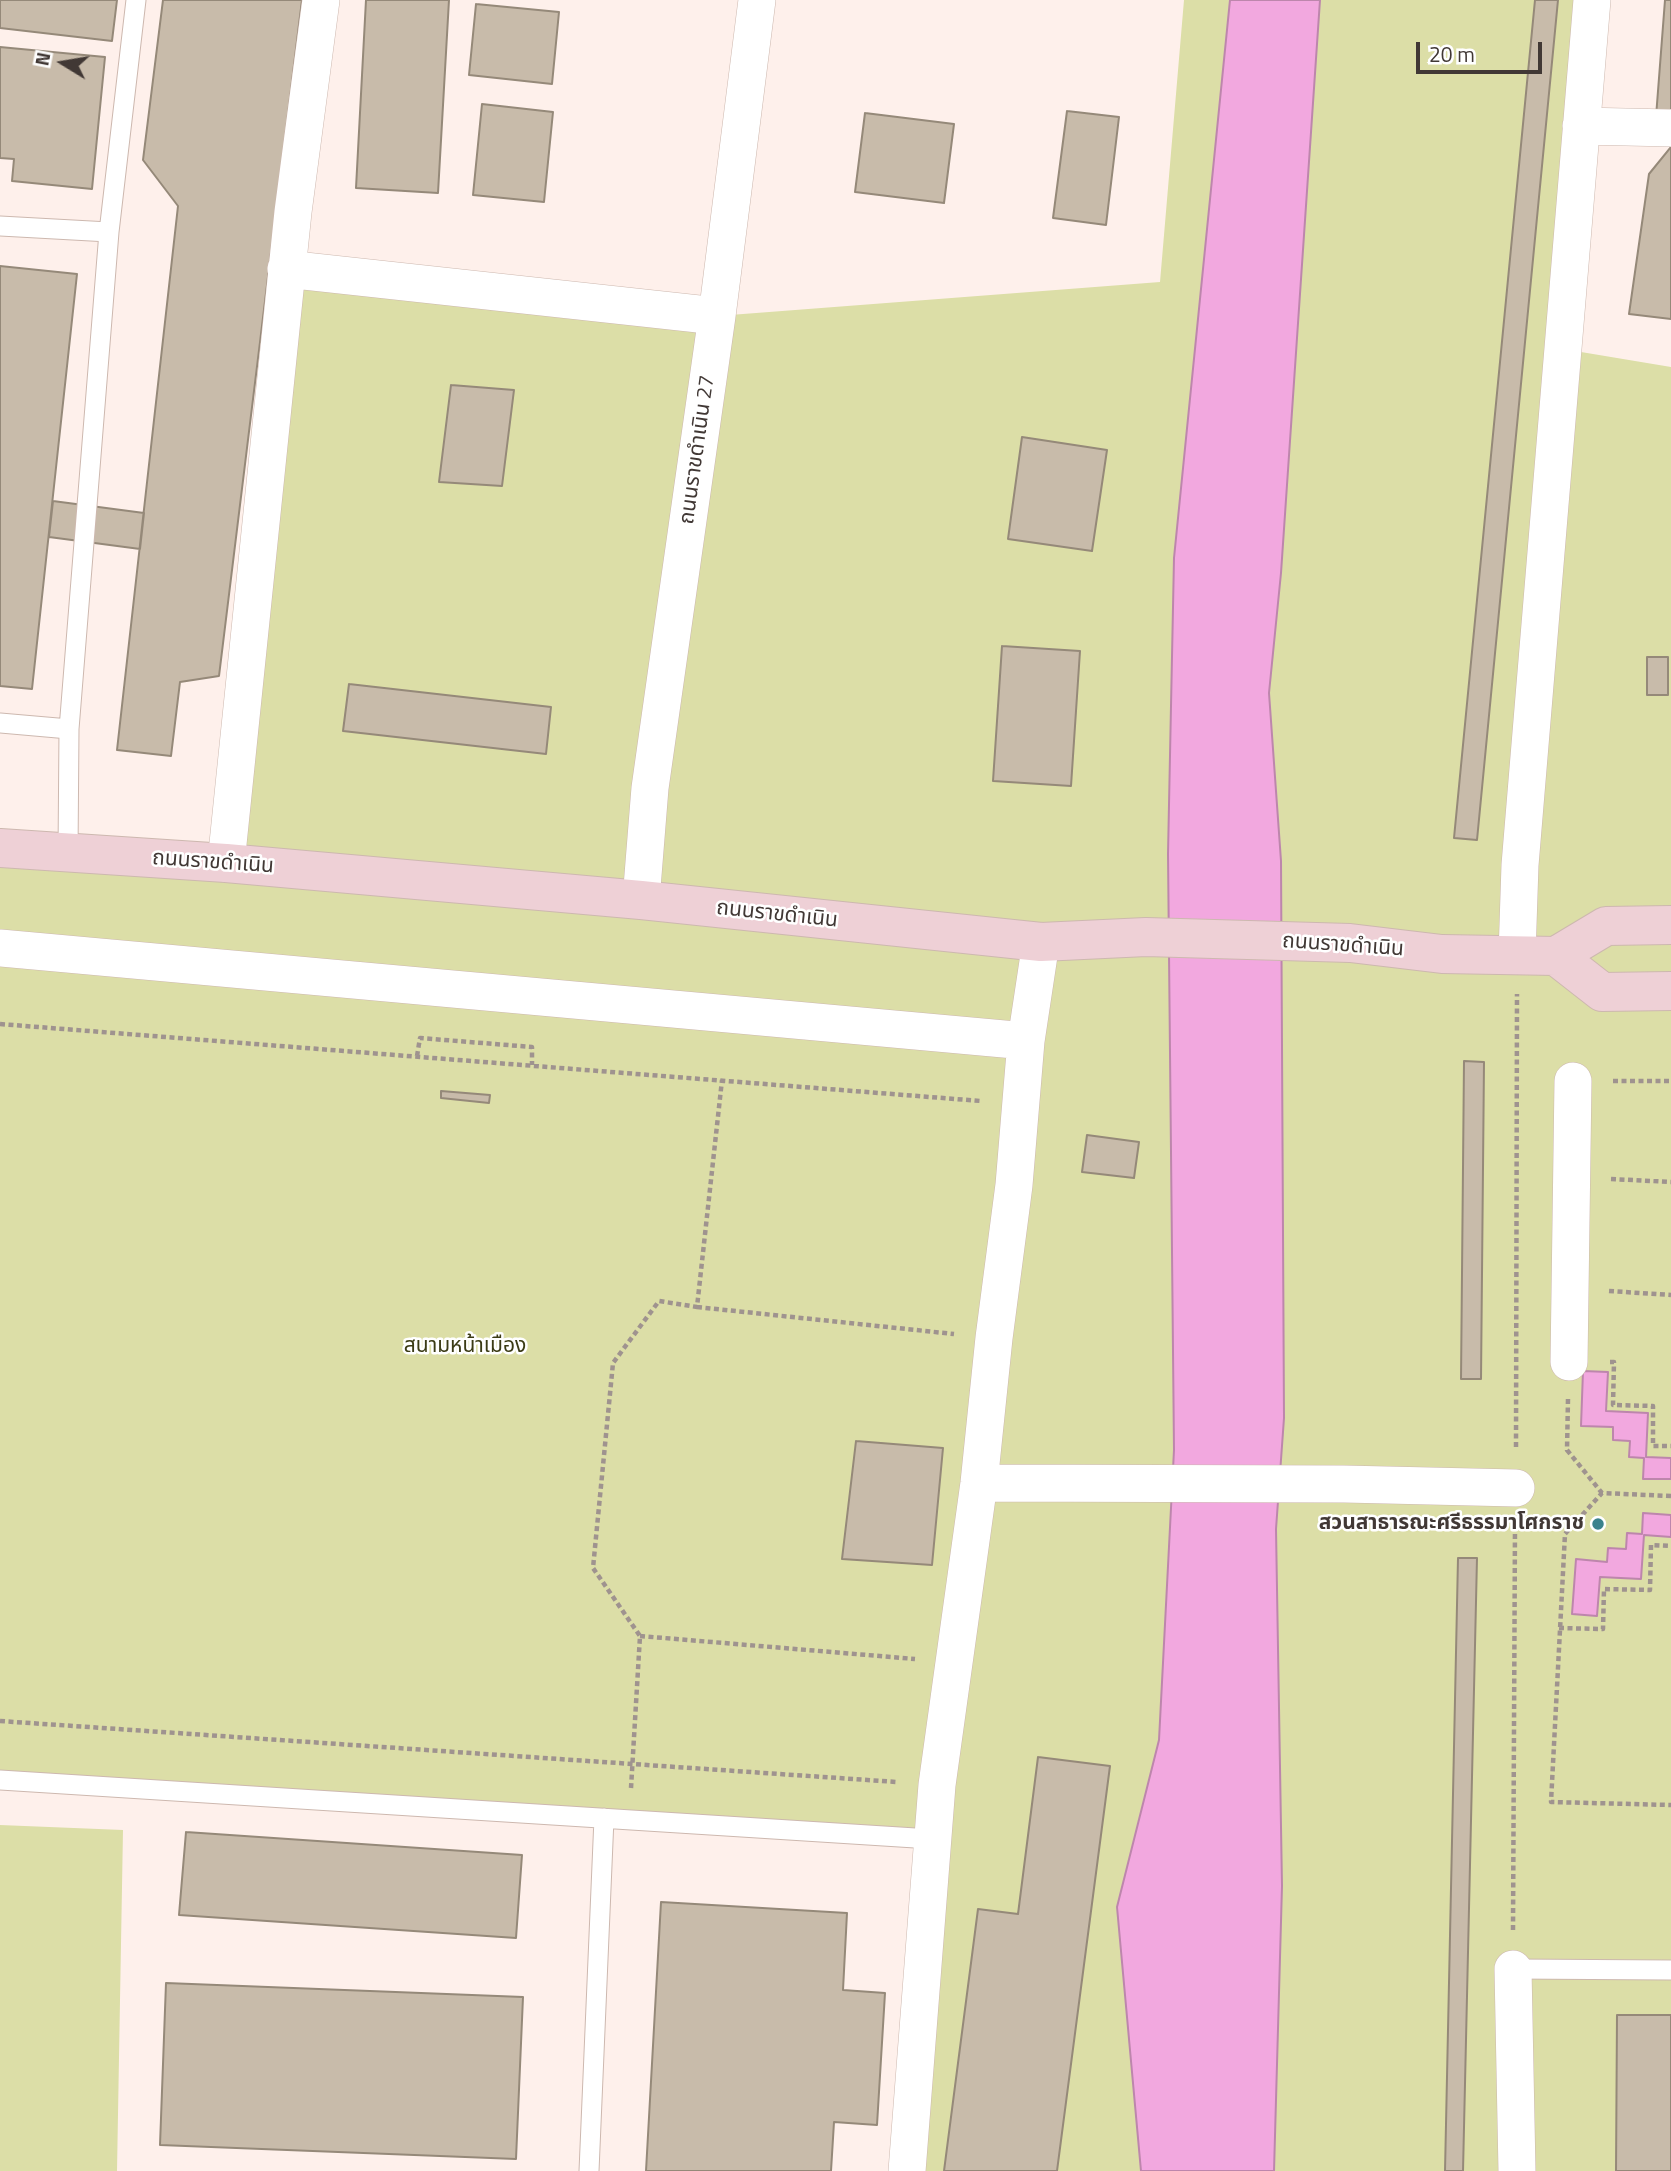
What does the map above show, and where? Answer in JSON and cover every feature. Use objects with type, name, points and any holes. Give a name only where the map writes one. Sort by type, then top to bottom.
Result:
[{"type":"main road","name":"ถนนราขดำเนิน","points":[[0,848],[226,863],[641,900],[1041,942],[1146,937],[1350,943],[1441,954],[1556,956]]},
{"type":"main road","points":[[1671,925],[1606,926],[1556,956],[1602,992],[1671,991]]},
{"type":"street","points":[[226,863],[286,269],[321,0]]},
{"type":"street","name":"ถนนราขดำเนิน 27","points":[[641,900],[650,788],[717,316],[757,0]]},
{"type":"street","points":[[1517,955],[1521,851],[1592,0]]},
{"type":"street","points":[[1581,126],[1671,128]]},
{"type":"street","points":[[286,269],[717,316]]},
{"type":"street","points":[[907,2171],[931,1839],[979,1483],[1014,1185],[1026,1041],[1041,942]]},
{"type":"street","points":[[0,948],[1026,1041]]},
{"type":"street","points":[[1569,1362],[1573,1081]]},
{"type":"street","points":[[979,1483],[1099,1481],[1516,1488]]},
{"type":"street","points":[[1513,1969],[1517,2171]]},
{"type":"lane","points":[[68,854],[69,729],[109,232],[136,0]]},
{"type":"lane","points":[[0,226],[109,232]]},
{"type":"lane","points":[[0,723],[69,729]]},
{"type":"lane","points":[[0,1780],[931,1839]]},
{"type":"lane","points":[[589,2171],[604,1818]]},
{"type":"lane","points":[[1513,1969],[1671,1970]]},
{"type":"path","points":[[0,1024],[1020,1104]]},
{"type":"path","points":[[417,1056],[420,1038],[532,1047],[532,1065]]},
{"type":"path","points":[[698,1307],[722,1080]]},
{"type":"path","points":[[1573,1081],[1671,1081]]},
{"type":"path","points":[[1572,1178],[1671,1182]]},
{"type":"path","points":[[1570,1289],[1671,1295]]},
{"type":"path","points":[[629,1820],[640,1636],[593,1568],[613,1363],[659,1301],[994,1338]]},
{"type":"path","points":[[1671,1446],[1653,1446],[1653,1406],[1613,1405],[1614,1362],[1569,1362],[1567,1451],[1602,1493],[1671,1496]]},
{"type":"path","points":[[1602,1493],[1565,1534],[1552,1802],[1671,1805]]},
{"type":"path","points":[[1559,1628],[1603,1629],[1604,1589],[1650,1590],[1651,1545],[1671,1546]]},
{"type":"path","points":[[640,1636],[954,1662]]},
{"type":"path","points":[[0,1721],[937,1785]]},
{"type":"green space","name":"สนามหน้าเมือง","points":[[1184,0],[1592,0],[1563,349],[1671,367],[1671,2171],[907,2171],[931,1840],[0,1778],[0,848],[226,863],[286,269],[717,316],[1160,282]]},
{"type":"green space","points":[[0,1825],[123,1830],[117,2171],[0,2171]]},
{"type":"shaded area","points":[[1230,0],[1320,0],[1281,573],[1269,693],[1281,861],[1284,1418],[1276,1529],[1282,1886],[1274,2171],[1141,2171],[1117,1907],[1159,1740],[1174,1450],[1168,854],[1174,558]]},
{"type":"shaded area","points":[[1583,1371],[1608,1372],[1606,1411],[1648,1413],[1646,1457],[1671,1458],[1671,1479],[1643,1479],[1644,1458],[1629,1457],[1630,1441],[1613,1440],[1613,1427],[1581,1426]]},
{"type":"shaded area","points":[[1643,1513],[1671,1515],[1671,1537],[1644,1535],[1641,1579],[1600,1577],[1597,1616],[1572,1614],[1576,1559],[1607,1562],[1608,1548],[1626,1549],[1627,1533],[1642,1534]]},
{"type":"building","points":[[0,0],[117,0],[112,41],[0,28]]},
{"type":"building","points":[[163,0],[302,0],[219,676],[180,682],[171,756],[117,750],[178,206],[143,160]]},
{"type":"building","points":[[366,0],[449,0],[438,193],[356,188]]},
{"type":"building","points":[[1535,0],[1558,0],[1477,840],[1454,838]]},
{"type":"building","points":[[1665,0],[1671,0],[1671,117],[1656,117]]},
{"type":"building","points":[[476,4],[559,12],[552,84],[469,75]]},
{"type":"building","points":[[0,47],[105,57],[92,189],[12,181],[14,159],[0,158]]},
{"type":"building","points":[[482,104],[553,112],[544,202],[473,195]]},
{"type":"building","points":[[1067,111],[1119,117],[1106,225],[1053,218]]},
{"type":"building","points":[[865,113],[954,124],[944,203],[855,192]]},
{"type":"building","points":[[1671,147],[1671,319],[1629,314],[1649,174]]},
{"type":"building","points":[[0,266],[77,274],[32,689],[0,686]]},
{"type":"building","points":[[451,385],[514,390],[502,486],[439,482]]},
{"type":"building","points":[[1022,437],[1107,450],[1092,551],[1008,539]]},
{"type":"building","points":[[53,501],[144,513],[140,549],[49,537]]},
{"type":"building","points":[[1002,646],[1080,651],[1071,786],[993,781]]},
{"type":"building","points":[[1647,657],[1668,657],[1668,695],[1647,695]]},
{"type":"building","points":[[349,684],[551,707],[546,754],[343,731]]},
{"type":"building","points":[[1464,1061],[1484,1062],[1481,1379],[1461,1379]]},
{"type":"building","points":[[441,1091],[490,1095],[489,1103],[441,1098]]},
{"type":"building","points":[[1087,1135],[1139,1142],[1134,1178],[1082,1172]]},
{"type":"building","points":[[856,1441],[943,1448],[932,1565],[842,1559]]},
{"type":"building","points":[[1458,1558],[1477,1558],[1463,2171],[1445,2171]]},
{"type":"building","points":[[1038,1757],[1110,1766],[1057,2171],[944,2171],[978,1909],[1018,1914]]},
{"type":"building","points":[[186,1832],[522,1855],[516,1938],[179,1915]]},
{"type":"building","points":[[661,1902],[847,1913],[843,1990],[885,1993],[877,2125],[834,2122],[831,2171],[646,2171]]},
{"type":"building","points":[[166,1983],[523,1997],[516,2159],[160,2145]]},
{"type":"building","points":[[1617,2015],[1671,2015],[1671,2171],[1616,2171]]},
{"type":"place","name":"สวนสาธารณะศรีธรรมาโศกราช","points":[[1598,1524]]}]
